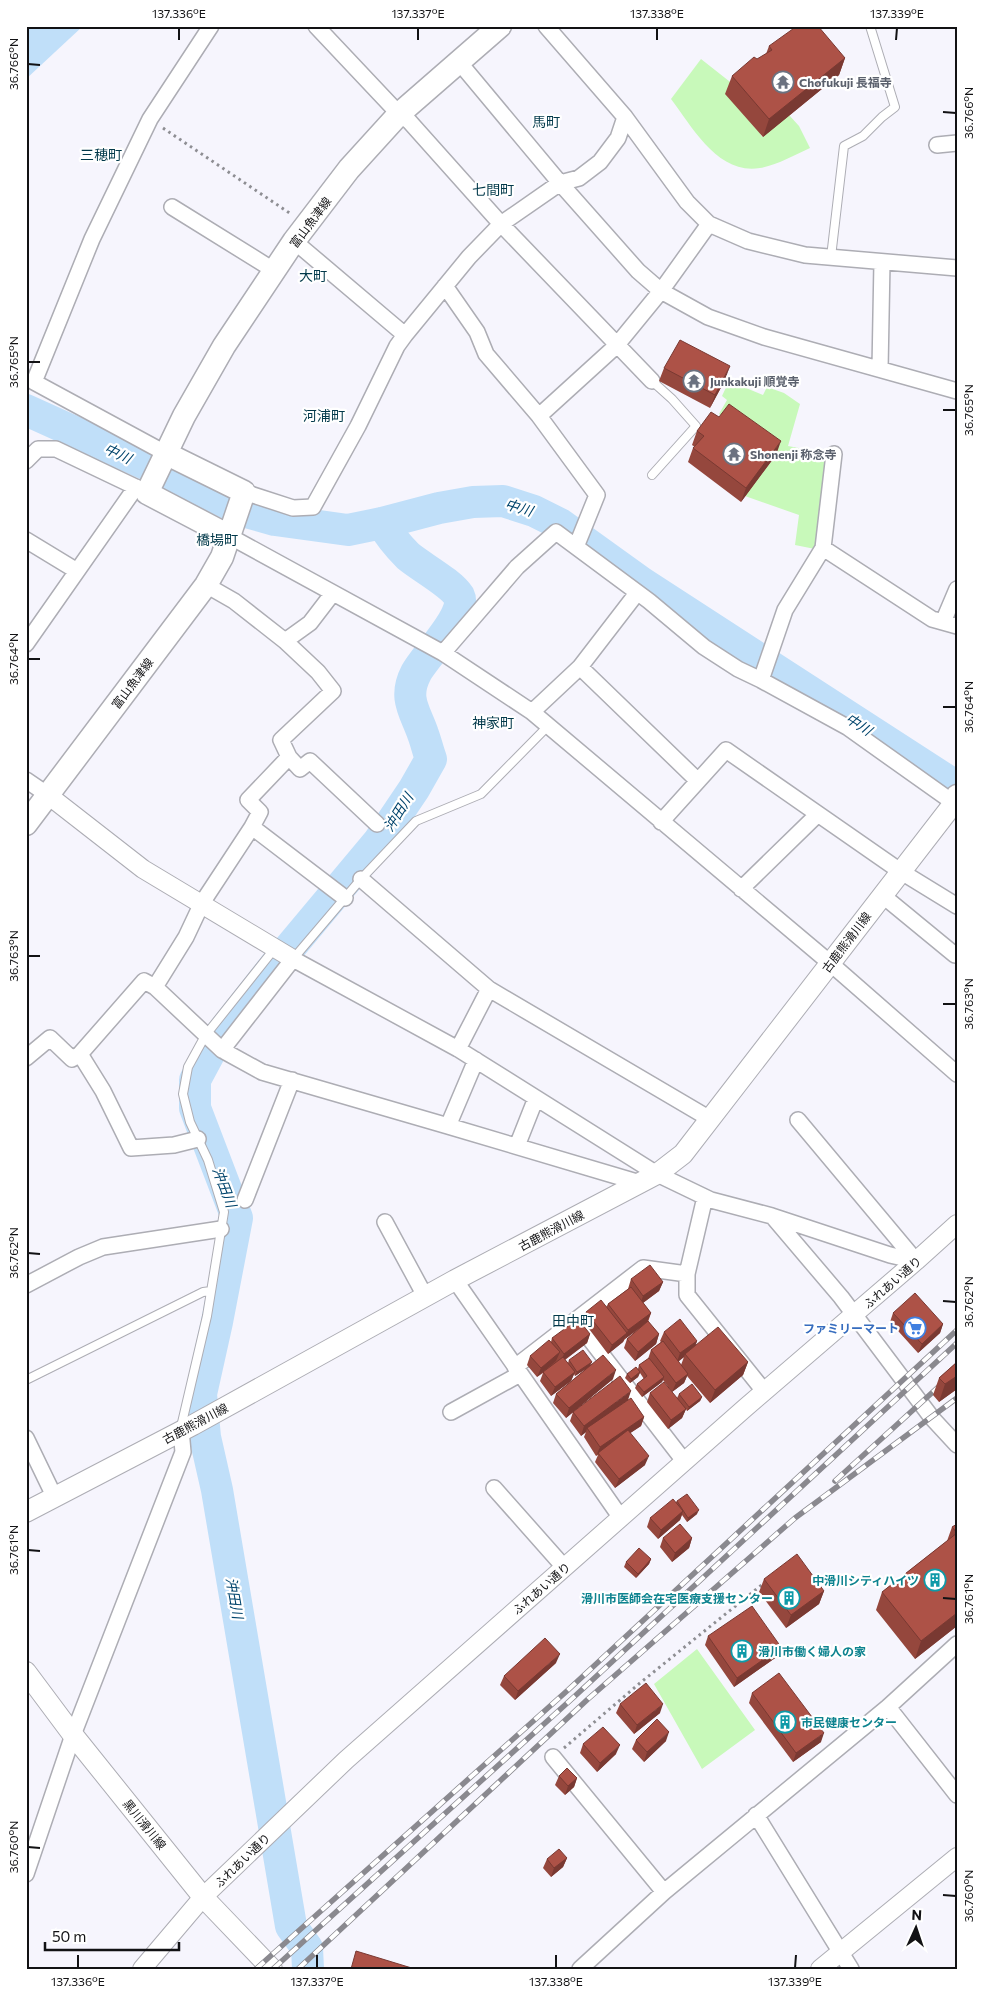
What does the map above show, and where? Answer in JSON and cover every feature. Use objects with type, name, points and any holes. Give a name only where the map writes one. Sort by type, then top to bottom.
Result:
[{"type":"main road","name":"富山魚津線","points":[[142,490],[167,454],[184,416],[224,346],[301,233],[349,169],[399,114],[459,62],[493,29]]},
{"type":"main road","points":[[167,454],[244,492]]},
{"type":"main road","points":[[142,490],[229,536]]},
{"type":"main road","name":"富山魚津線","points":[[26,824],[206,585],[222,557],[244,492]]},
{"type":"main road","name":"古鹿熊滑川線","points":[[26,1512],[187,1428],[425,1296],[649,1179],[683,1154],[956,801]]},
{"type":"main road","name":"黒川滑川線","points":[[26,1672],[73,1735],[203,1897],[272,1969]]},
{"type":"street","points":[[167,454],[34,382],[92,239],[150,119],[211,26]]},
{"type":"street","points":[[316,26],[399,114],[409,121],[501,224],[616,346],[652,381]]},
{"type":"street","points":[[546,26],[625,116],[687,202],[709,224],[748,241],[805,255],[957,268]]},
{"type":"street","points":[[459,62],[560,183],[638,271],[661,291],[708,317],[764,337],[957,391]]},
{"type":"street","points":[[244,492],[293,508],[314,507],[397,346],[405,335],[445,286],[501,224],[560,183],[579,178],[600,162],[618,138],[625,116]]},
{"type":"street","points":[[938,145],[957,143]]},
{"type":"street","points":[[172,207],[275,270]]},
{"type":"street","points":[[539,416],[616,346],[661,291],[709,224]]},
{"type":"street","points":[[301,233],[405,335]]},
{"type":"street","points":[[880,369],[882,262]]},
{"type":"street","points":[[445,286],[477,332],[486,354],[539,416],[597,495],[576,547]]},
{"type":"street","points":[[26,461],[38,449],[56,449],[142,490],[77,571],[28,637]]},
{"type":"street","points":[[761,680],[785,610],[823,548],[834,454]]},
{"type":"street","points":[[443,652],[517,567],[556,532],[637,593],[704,647],[738,669],[847,727],[956,801]]},
{"type":"street","points":[[229,536],[443,652],[532,712],[830,962],[957,1074]]},
{"type":"street","points":[[26,540],[77,571]]},
{"type":"street","points":[[823,548],[932,619],[950,624],[957,589]]},
{"type":"street","points":[[206,585],[234,601],[285,641],[318,672],[334,691],[281,740],[289,757],[300,769],[310,761],[377,824]]},
{"type":"street","points":[[285,641],[310,623],[333,593]]},
{"type":"street","points":[[532,712],[580,667],[637,593]]},
{"type":"street","points":[[580,667],[698,782]]},
{"type":"street","points":[[661,822],[726,750],[900,871],[957,906]]},
{"type":"street","points":[[155,988],[186,937],[202,904],[260,812],[248,800],[289,757]]},
{"type":"street","points":[[26,780],[143,869],[293,959],[458,1048],[536,1098],[649,1179]]},
{"type":"street","points":[[741,889],[818,814]]},
{"type":"street","points":[[252,827],[345,898]]},
{"type":"street","points":[[361,878],[490,989],[710,1119]]},
{"type":"street","points":[[882,895],[955,955]]},
{"type":"street","points":[[222,1050],[293,959]]},
{"type":"street","points":[[26,1058],[50,1038],[72,1059],[80,1054],[144,981],[155,988],[222,1050],[262,1072],[517,1146],[649,1179],[772,1216],[890,1255],[916,1261]]},
{"type":"street","points":[[458,1048],[490,989]]},
{"type":"street","points":[[80,1054],[103,1091],[131,1148],[174,1145],[198,1138]]},
{"type":"street","points":[[448,1126],[476,1060]]},
{"type":"street","points":[[245,1200],[292,1080]]},
{"type":"street","points":[[517,1146],[536,1098]]},
{"type":"street","points":[[798,1120],[916,1261]]},
{"type":"street","points":[[705,1197],[687,1274],[687,1295],[764,1391]]},
{"type":"street","points":[[772,1216],[854,1315],[932,1418],[957,1446]]},
{"type":"street","points":[[385,1222],[425,1296]]},
{"type":"street","name":"ふれあい通り","points":[[142,1969],[203,1897],[346,1760],[764,1391],[957,1224]]},
{"type":"street","points":[[26,1285],[79,1257],[103,1247],[221,1229]]},
{"type":"street","points":[[451,1412],[517,1370],[575,1320],[643,1268],[687,1274]]},
{"type":"street","points":[[455,1280],[621,1518]]},
{"type":"street","points":[[575,1320],[684,1462]]},
{"type":"street","points":[[26,1874],[73,1735],[183,1452],[187,1428]]},
{"type":"street","points":[[26,1438],[54,1498]]},
{"type":"street","points":[[494,1488],[564,1567]]},
{"type":"street","points":[[580,1969],[664,1892],[888,1708],[957,1644]]},
{"type":"street","points":[[888,1708],[957,1795]]},
{"type":"street","points":[[554,1757],[664,1892]]},
{"type":"street","points":[[756,1815],[852,1969]]},
{"type":"street","points":[[820,1969],[957,1857]]},
{"type":"lane","points":[[831,258],[844,146],[863,136],[882,117],[896,107],[870,26]]},
{"type":"lane","points":[[652,381],[672,399],[696,426],[652,474]]},
{"type":"lane","points":[[293,959],[361,878],[416,821],[481,794],[548,726]]},
{"type":"lane","points":[[187,1428],[224,1212],[208,1160],[190,1122],[184,1094],[188,1067],[205,1036],[275,948]]},
{"type":"lane","points":[[26,1380],[203,1292],[211,1291]]},
{"type":"path","points":[[150,119],[301,233]]},
{"type":"path","points":[[554,1757],[640,1683],[770,1577]]},
{"type":"green space","points":[[701,59],[734,85],[762,137],[789,115],[799,126],[810,148],[780,162],[760,168],[745,168],[731,164],[719,157],[698,135],[671,99]]},
{"type":"green space","points":[[729,381],[763,395],[767,387],[784,393],[800,404],[788,446],[830,454],[815,549],[795,545],[799,515],[745,496],[776,455],[719,414],[727,400],[722,396]]},
{"type":"green space","points":[[697,1649],[755,1730],[702,1769],[654,1684]]},
{"type":"water","points":[[26,26],[83,26],[26,79]]},
{"type":"building","points":[[797,26],[805,28],[808,26],[818,26],[845,58],[769,119],[732,76],[754,57],[757,59],[772,50],[769,46]]},
{"type":"building","points":[[680,340],[730,366],[715,395],[664,368]]},
{"type":"building","points":[[729,404],[781,441],[746,488],[693,448],[704,436],[697,431],[711,412],[719,417]]},
{"type":"building","points":[[650,1265],[663,1282],[643,1296],[631,1279]]},
{"type":"building","points":[[631,1287],[651,1313],[628,1330],[608,1304]]},
{"type":"building","name":"ファミリーマート","points":[[915,1293],[943,1324],[922,1344],[893,1313]]},
{"type":"building","points":[[601,1300],[627,1333],[612,1345],[586,1312]]},
{"type":"building","points":[[578,1319],[590,1334],[564,1354],[552,1338]]},
{"type":"building","points":[[680,1319],[697,1341],[680,1353],[664,1332]]},
{"type":"building","points":[[648,1321],[659,1334],[638,1352],[627,1339]]},
{"type":"building","points":[[718,1327],[748,1362],[715,1390],[685,1354]]},
{"type":"building","points":[[549,1340],[560,1352],[541,1368],[530,1356]]},
{"type":"building","points":[[663,1341],[688,1374],[676,1383],[651,1350]]},
{"type":"building","points":[[583,1350],[592,1362],[577,1372],[569,1360]]},
{"type":"building","points":[[603,1355],[616,1370],[569,1408],[556,1394]]},
{"type":"building","points":[[563,1357],[575,1372],[555,1387],[543,1372]]},
{"type":"building","points":[[649,1358],[664,1377],[644,1392],[637,1384],[647,1376],[639,1365]]},
{"type":"building","points":[[957,1362],[957,1376],[945,1384],[939,1378]]},
{"type":"building","points":[[636,1367],[640,1372],[631,1379],[627,1374]]},
{"type":"building","points":[[620,1376],[631,1391],[584,1426],[573,1412]]},
{"type":"building","points":[[664,1382],[686,1409],[671,1420],[650,1393]]},
{"type":"building","points":[[692,1384],[702,1397],[689,1407],[679,1394]]},
{"type":"building","points":[[631,1398],[644,1417],[600,1447],[587,1428]]},
{"type":"building","points":[[628,1430],[649,1456],[619,1479],[598,1453]]},
{"type":"building","points":[[687,1494],[699,1510],[688,1518],[677,1501]]},
{"type":"building","points":[[673,1499],[683,1511],[661,1530],[650,1518]]},
{"type":"building","points":[[680,1524],[692,1538],[675,1553],[663,1538]]},
{"type":"building","points":[[957,1524],[957,1533],[952,1527]]},
{"type":"building","name":"中滑川シティハイツ","points":[[957,1533],[957,1613],[921,1641],[882,1592]]},
{"type":"building","points":[[639,1548],[651,1559],[638,1574],[626,1562]]},
{"type":"building","points":[[797,1554],[824,1591],[791,1615],[764,1579]]},
{"type":"building","name":"滑川市働く婦人の家","points":[[752,1606],[781,1647],[737,1678],[708,1636]]},
{"type":"building","points":[[545,1638],[560,1654],[518,1691],[504,1676]]},
{"type":"building","name":"市民健康センター","points":[[779,1673],[824,1733],[796,1753],[752,1693]]},
{"type":"building","points":[[646,1683],[663,1704],[637,1725],[620,1704]]},
{"type":"building","points":[[657,1719],[669,1732],[647,1752],[636,1740]]},
{"type":"building","points":[[603,1727],[620,1745],[600,1763],[583,1744]]},
{"type":"building","points":[[567,1768],[577,1778],[568,1786],[559,1776]]},
{"type":"building","points":[[559,1849],[567,1858],[554,1868],[547,1859]]},
{"type":"building","points":[[356,1951],[415,1969],[351,1969]]},
{"type":"waterway","name":"中川","points":[[26,410],[183,481],[243,511],[275,520],[348,530],[439,508],[473,502],[503,501],[534,511],[560,524],[642,583],[957,787]]},
{"type":"waterway","name":"沖田川","points":[[308,1969],[307,1948],[291,1926],[217,1490],[205,1437],[201,1394],[237,1218],[195,1108],[195,1080],[217,1039],[277,963],[379,841],[414,789],[431,759],[414,711],[410,690],[416,673],[444,635],[457,613],[460,604],[459,596],[443,581],[408,556],[382,523]]},
{"type":"railway","points":[[256,1969],[568,1690],[957,1330]]},
{"type":"railway","points":[[273,1969],[575,1696],[957,1343]]},
{"type":"railway","points":[[835,1481],[957,1370]]},
{"type":"railway","points":[[298,1969],[588,1699],[795,1518],[957,1398]]},
{"type":"place","name":"Chofukuji 長福寺","points":[[783,82]]},
{"type":"place","name":"Junkakuji 順覚寺","points":[[694,381]]},
{"type":"place","name":"Shonenji 称念寺","points":[[734,454]]},
{"type":"place","name":"ファミリーマート","points":[[915,1328]]},
{"type":"place","name":"中滑川シティハイツ","points":[[935,1580]]},
{"type":"place","name":"滑川市医師会在宅医療支援センター","points":[[789,1598]]},
{"type":"place","name":"滑川市働く婦人の家","points":[[742,1651]]},
{"type":"place","name":"市民健康センター","points":[[785,1722]]},
{"type":"district","name":"馬町","points":[[546,121]]},
{"type":"district","name":"三穂町","points":[[101,154]]},
{"type":"district","name":"七間町","points":[[493,189]]},
{"type":"district","name":"大町","points":[[313,275]]},
{"type":"district","name":"河浦町","points":[[324,415]]},
{"type":"district","name":"橋場町","points":[[217,539]]},
{"type":"district","name":"神家町","points":[[493,722]]},
{"type":"district","name":"田中町","points":[[573,1320]]}]
